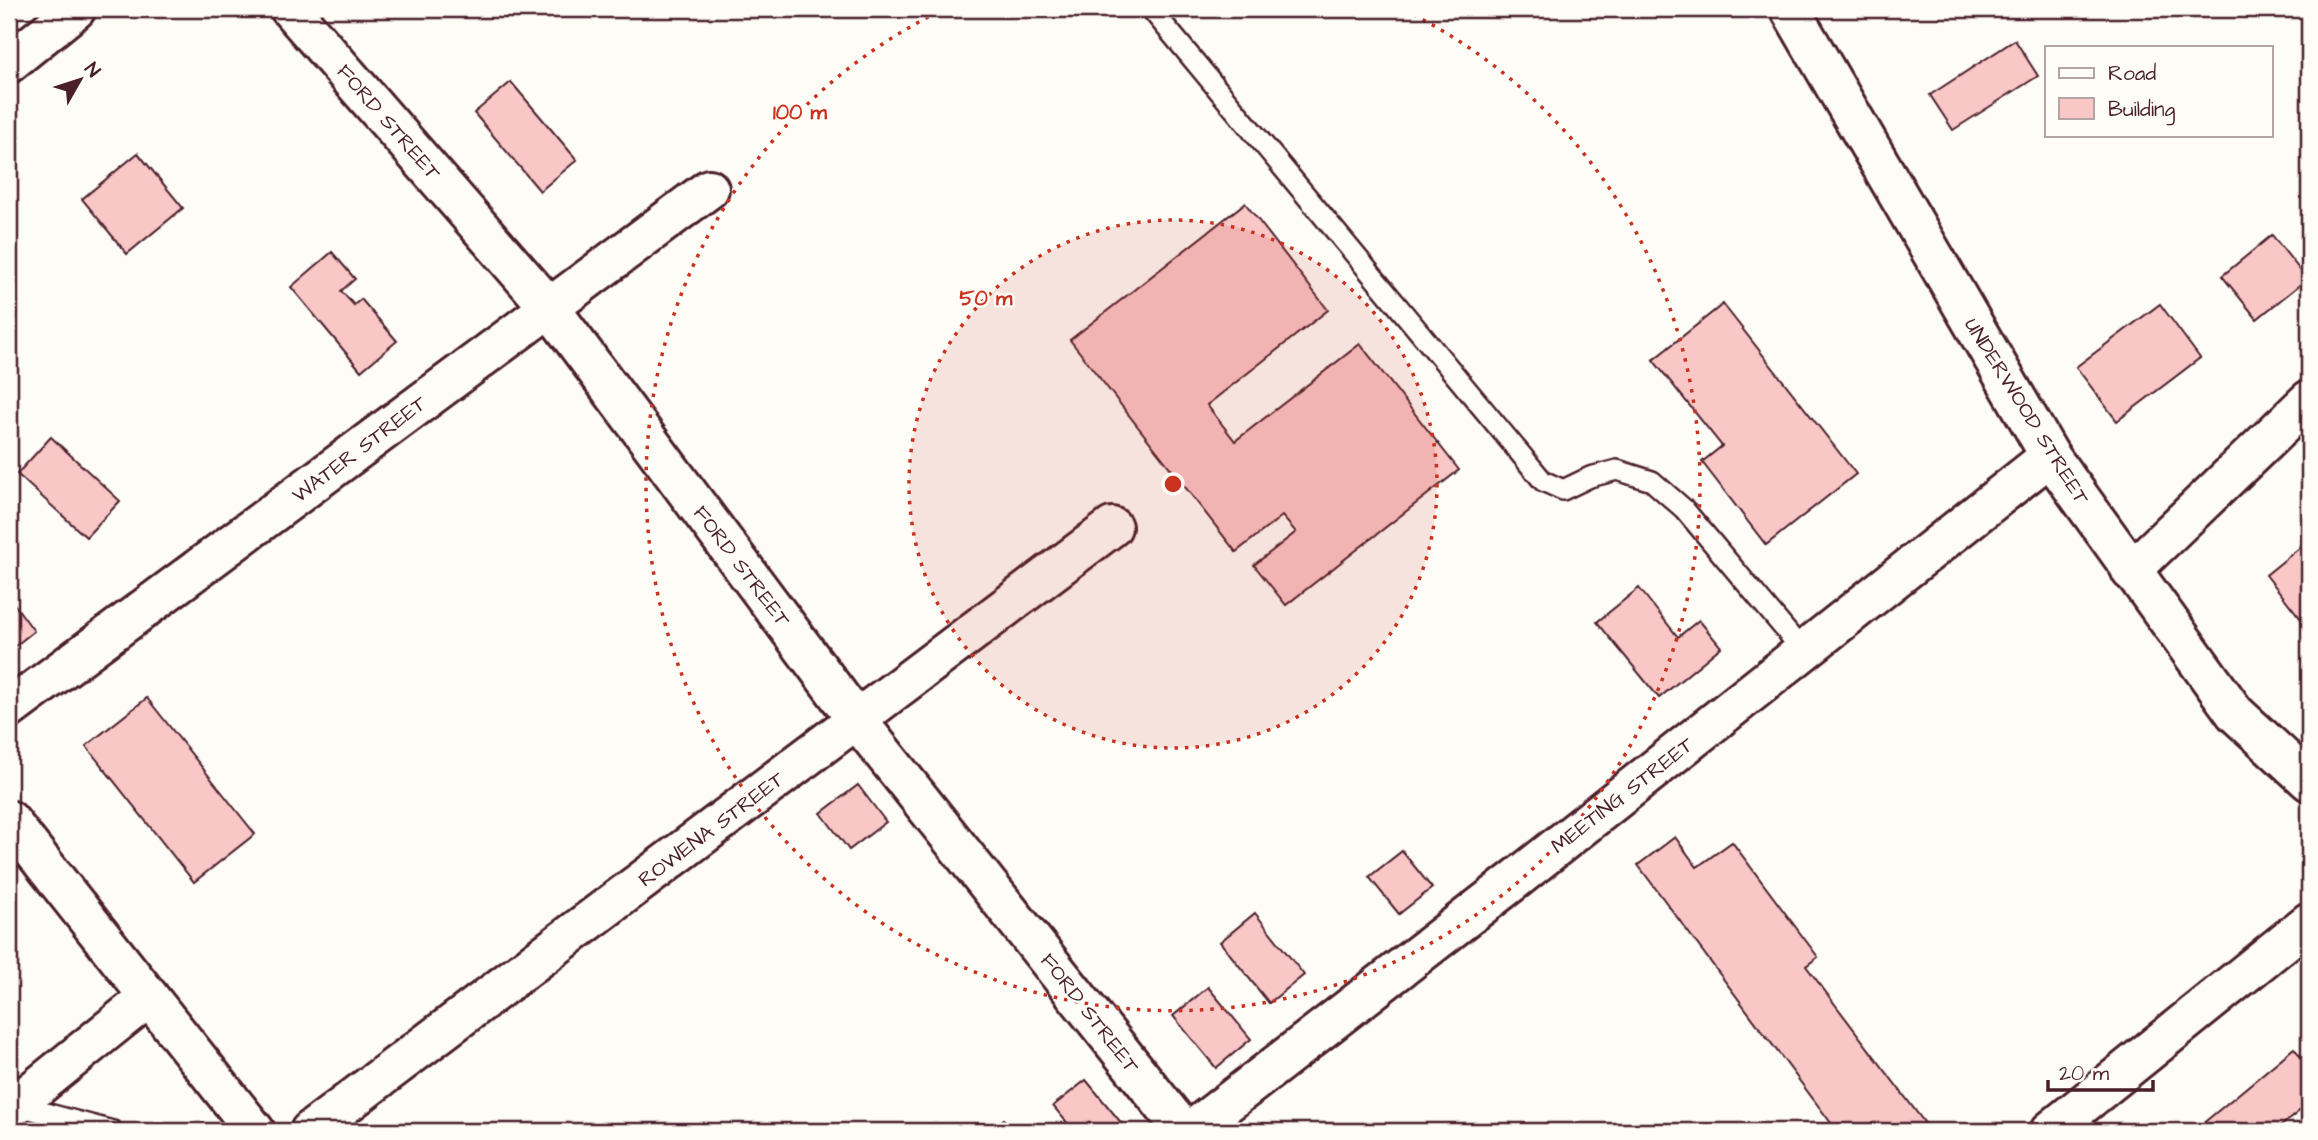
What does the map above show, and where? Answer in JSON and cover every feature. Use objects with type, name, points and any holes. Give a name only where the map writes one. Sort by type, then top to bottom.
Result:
[{"type":"street","points":[[9,63],[76,9]]},
{"type":"street","name":"FORD STREET","points":[[290,9],[550,308],[856,719],[1184,1131]]},
{"type":"street","name":"UNDERWOOD STREET","points":[[1790,9],[2050,456],[2235,713],[2309,781]]},
{"type":"street","name":"WATER STREET","points":[[9,709],[709,189]]},
{"type":"street","points":[[2131,571],[2309,400]]},
{"type":"street","name":"MEETING STREET","points":[[1191,1131],[1506,887],[2050,456]]},
{"type":"street","name":"ROWENA STREET","points":[[310,1131],[1112,527]]},
{"type":"street","points":[[9,820],[255,1131]]},
{"type":"street","points":[[2050,1131],[2309,922]]},
{"type":"street","points":[[12,1108],[149,997]]},
{"type":"lane","points":[[1151,9],[1543,481],[1563,490],[1590,477],[1617,470],[1652,481],[1684,509],[1803,651]]},
{"type":"lane","points":[[12,1108],[113,1131]]},
{"type":"building","points":[[2015,40],[2038,76],[1953,130],[1930,95]]},
{"type":"building","points":[[511,82],[577,160],[540,191],[474,113]]},
{"type":"building","points":[[138,153],[183,208],[127,254],[82,199]]},
{"type":"building","points":[[1245,203],[1328,310],[1207,405],[1235,441],[1360,344],[1459,470],[1286,605],[1254,565],[1296,532],[1282,516],[1236,552],[1070,340]]},
{"type":"building","points":[[2272,235],[2307,279],[2257,319],[2222,276]]},
{"type":"building","points":[[332,252],[355,279],[341,291],[354,305],[361,299],[397,341],[361,371],[291,287]]},
{"type":"building","points":[[1723,304],[1856,474],[1766,545],[1702,462],[1722,446],[1653,360]]},
{"type":"building","points":[[2160,304],[2200,358],[2117,421],[2076,367]]},
{"type":"building","points":[[51,437],[120,501],[86,537],[17,474]]},
{"type":"building","points":[[2309,540],[2309,620],[2305,624],[2266,575]]},
{"type":"building","points":[[1639,588],[1678,637],[1699,620],[1721,647],[1659,698],[1597,622]]},
{"type":"building","points":[[9,597],[34,631],[9,651]]},
{"type":"building","points":[[147,698],[255,834],[194,882],[86,746]]},
{"type":"building","points":[[858,785],[886,822],[849,850],[821,813]]},
{"type":"building","points":[[1675,837],[1697,867],[1732,842],[1818,957],[1806,966],[1930,1130],[1837,1131],[1638,865]]},
{"type":"building","points":[[1402,851],[1432,888],[1399,914],[1369,877]]},
{"type":"building","points":[[1255,913],[1304,975],[1269,1003],[1220,942]]},
{"type":"building","points":[[1208,987],[1251,1039],[1216,1068],[1173,1016]]},
{"type":"building","points":[[2294,1048],[2309,1067],[2309,1103],[2275,1131],[2195,1130]]},
{"type":"building","points":[[1086,1080],[1128,1131],[1074,1131],[1053,1106]]},
{"type":"building","points":[[1004,1119],[1013,1131],[989,1131]]}]
